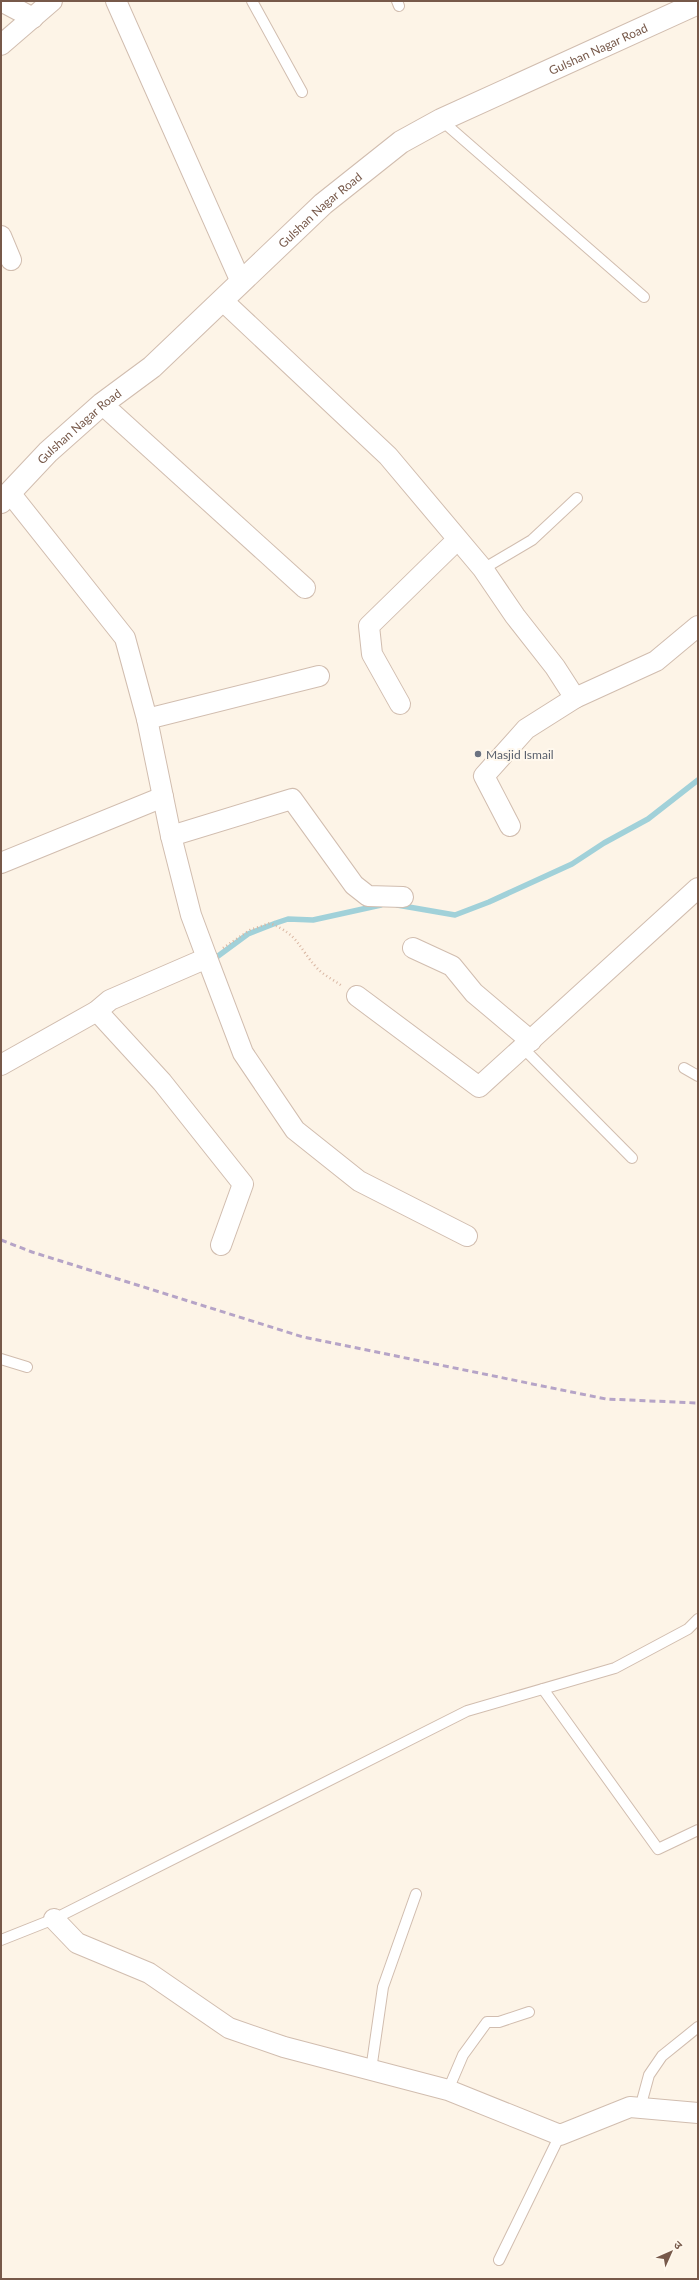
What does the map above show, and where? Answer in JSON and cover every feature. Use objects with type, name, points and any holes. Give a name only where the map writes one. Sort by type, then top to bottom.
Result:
[{"type":"street","points":[[1,1],[33,18]]},
{"type":"street","points":[[1,45],[52,1]]},
{"type":"street","points":[[116,1],[241,282]]},
{"type":"street","name":"Gulshan Nagar Road","points":[[6,498],[48,452],[102,404],[152,367],[323,204],[401,142],[441,120],[698,4]]},
{"type":"street","points":[[1,236],[11,260]]},
{"type":"street","points":[[222,300],[388,456],[457,540],[483,569],[515,616],[555,667],[575,698]]},
{"type":"street","points":[[102,404],[305,588]]},
{"type":"street","points":[[6,498],[125,638],[147,719],[171,836],[191,915],[243,1053],[296,1130],[360,1181],[467,1236]]},
{"type":"street","points":[[400,704],[372,654],[369,626],[457,540]]},
{"type":"street","points":[[510,826],[484,776],[526,729],[575,698],[656,661],[698,626]]},
{"type":"street","points":[[147,719],[319,676]]},
{"type":"street","points":[[1,862],[163,797]]},
{"type":"street","points":[[171,836],[292,799],[354,885],[368,896],[403,897]]},
{"type":"street","points":[[357,996],[479,1087],[698,888]]},
{"type":"street","points":[[413,948],[452,966],[474,993],[527,1045]]},
{"type":"street","points":[[1,1065],[97,1011],[110,1000],[207,958]]},
{"type":"street","points":[[97,1011],[162,1082],[243,1184],[221,1245]]},
{"type":"street","points":[[54,1919],[77,1943],[149,1973],[229,2028],[284,2047],[448,2090],[560,2135],[630,2107],[698,2113]]},
{"type":"lane","points":[[252,1],[302,92]]},
{"type":"lane","points":[[441,120],[644,297]]},
{"type":"lane","points":[[483,569],[532,540],[577,498]]},
{"type":"lane","points":[[527,1045],[632,1158]]},
{"type":"lane","points":[[684,1068],[698,1076]]},
{"type":"lane","points":[[1,1359],[27,1367]]},
{"type":"lane","points":[[1,1940],[54,1919],[467,1711],[615,1668],[688,1629],[698,1619]]},
{"type":"lane","points":[[543,1689],[658,1849],[698,1830]]},
{"type":"lane","points":[[371,2070],[383,1987],[416,1894]]},
{"type":"lane","points":[[448,2090],[463,2055],[487,2022],[498,2022],[529,2012]]},
{"type":"lane","points":[[640,2108],[650,2075],[662,2056],[698,2027]]},
{"type":"lane","points":[[499,2260],[560,2135]]},
{"type":"path","points":[[207,958],[250,930],[270,923],[282,929],[297,940],[317,968],[357,996]]},
{"type":"waterway","points":[[397,905],[455,915],[489,902],[572,864],[604,843],[648,819],[698,780]]},
{"type":"waterway","points":[[214,959],[248,934],[288,919],[313,920],[381,905]]},
{"type":"railway","points":[[1,1240],[32,1252],[303,1337],[606,1399],[698,1403]]},
{"type":"place","name":"Masjid Ismail","points":[[478,754]]}]
